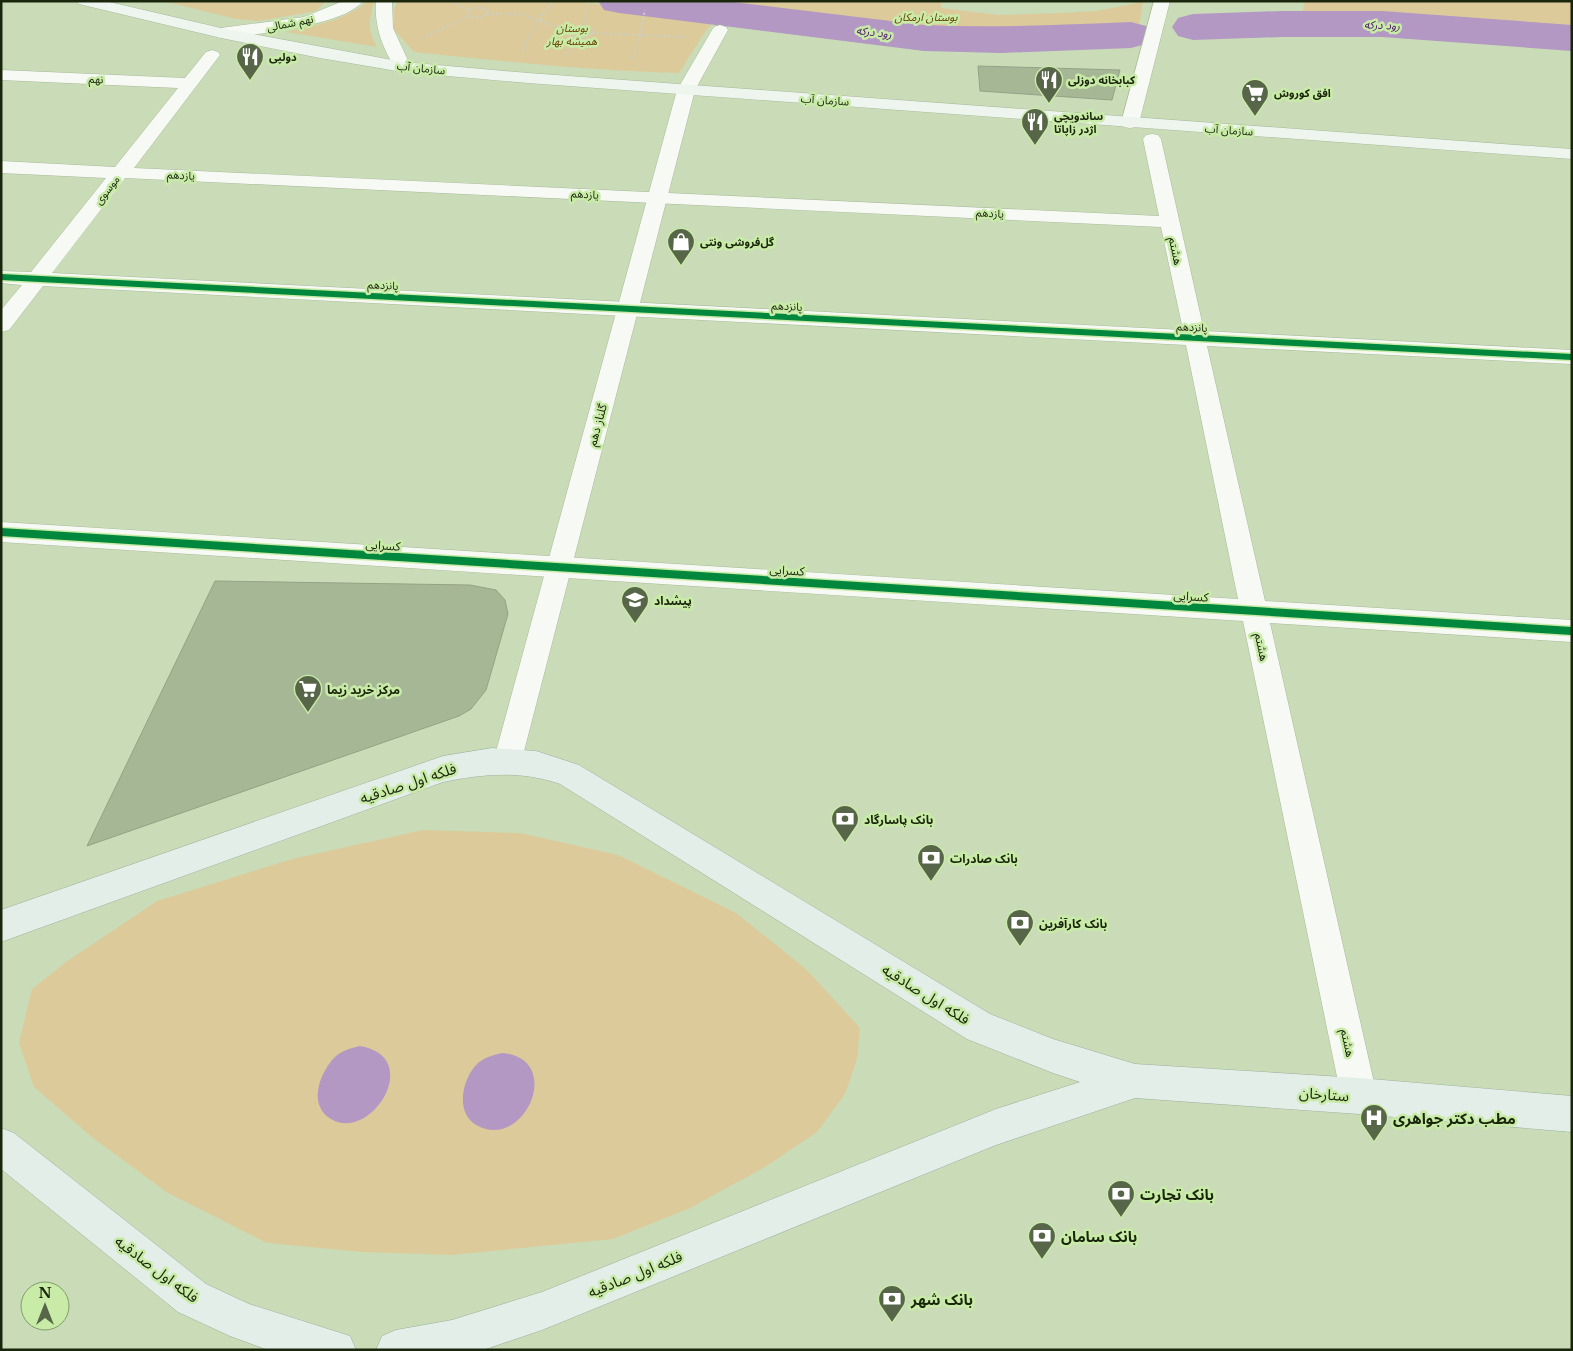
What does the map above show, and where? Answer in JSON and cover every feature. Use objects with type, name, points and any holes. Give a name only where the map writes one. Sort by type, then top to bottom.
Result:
[{"type":"main road","name":"سازمان آب","points":[[84,1],[221,33],[403,67],[686,90],[1572,154]]},
{"type":"main road","name":"فلکه اول صادقیه","points":[[1,926],[443,769],[476,762],[508,759],[544,764],[569,774],[979,1027],[1053,1056],[1136,1081]]},
{"type":"main road","name":"فلکه اول صادقیه","points":[[396,1350],[452,1340],[542,1311],[996,1127],[1136,1081]]},
{"type":"main road","name":"ستارخان","points":[[1136,1081],[1359,1096],[1572,1114]]},
{"type":"main road","name":"فلکه اول صادقیه","points":[[1,1146],[192,1298],[254,1325],[291,1338],[336,1350]]},
{"type":"street","name":"نهم شمالی","points":[[221,33],[280,26],[310,20],[330,14],[355,1]]},
{"type":"street","points":[[384,1],[383,27],[403,67]]},
{"type":"street","points":[[1130,122],[1162,1]]},
{"type":"street","name":"گلناز دهم","points":[[508,759],[686,90],[720,30]]},
{"type":"street","name":"موسوی","points":[[1,325],[212,55]]},
{"type":"street","name":"نهم","points":[[1,75],[190,83]]},
{"type":"street","name":"هشتم","points":[[1152,139],[1359,1096]]},
{"type":"street","name":"یازدهم","points":[[1,167],[1170,222]]},
{"type":"street","name":"پانزدهم","points":[[1,276],[1572,357]]},
{"type":"street","name":"کسرایی","points":[[1,532],[1572,631]]},
{"type":"path","points":[[449,1],[469,10],[486,8],[487,14]]},
{"type":"path","points":[[521,54],[539,20],[553,1]]},
{"type":"path","points":[[583,27],[588,3]]},
{"type":"path","points":[[469,10],[467,13],[469,16]]},
{"type":"path","points":[[630,62],[640,35],[645,10]]},
{"type":"path","points":[[415,41],[469,16],[478,18],[487,14],[520,14],[570,31],[583,27],[590,28],[592,33]]},
{"type":"path","points":[[570,31],[571,36],[577,38],[585,38],[592,33],[683,37]]},
{"type":"green space","points":[[163,1],[326,1],[316,11],[259,21],[236,19]]},
{"type":"green space","points":[[368,1],[374,1],[370,30],[377,47],[286,32],[339,18]]},
{"type":"green space","name":"بوستان همیشه بهار","points":[[398,1],[574,1],[715,19],[679,73],[612,70],[414,52],[394,30],[394,9]]},
{"type":"green space","name":"بوستان ارمکان","points":[[671,1],[941,1],[941,8],[999,15],[1096,11],[1143,2],[1139,26],[1124,30],[1011,35],[931,33]]},
{"type":"green space","points":[[1305,1],[1572,1],[1572,27],[1397,13],[1302,14]]},
{"type":"green space","points":[[423,830],[520,833],[618,855],[736,913],[806,969],[860,1028],[857,1059],[845,1094],[817,1132],[765,1167],[690,1208],[613,1239],[451,1255],[363,1252],[267,1243],[168,1193],[93,1138],[34,1087],[19,1043],[32,989],[66,962],[157,901],[292,859]]},
{"type":"shaded area","points":[[360,1046],[379,1053],[389,1065],[390,1080],[385,1096],[375,1109],[362,1119],[346,1123],[331,1119],[319,1105],[318,1088],[321,1079],[330,1062],[336,1056]]},
{"type":"shaded area","points":[[502,1053],[521,1059],[531,1070],[534,1085],[531,1100],[523,1115],[510,1125],[495,1130],[478,1126],[470,1120],[463,1105],[463,1096],[468,1077],[478,1063]]},
{"type":"building","points":[[978,66],[1120,70],[1112,100],[980,91]]},
{"type":"building","name":"مرکز خرید زیما","points":[[215,581],[470,585],[496,590],[505,600],[508,614],[486,690],[471,709],[459,716],[87,846]]},
{"type":"waterway","name":"رود درکه","points":[[619,1],[924,38],[1001,40],[1131,35]]},
{"type":"waterway","name":"رود درکه","points":[[1193,27],[1281,24],[1382,24],[1572,38]]},
{"type":"cycle path","points":[[1,277],[1572,357]]},
{"type":"cycle path","points":[[1,532],[1572,631]]},
{"type":"place","name":"دولپی","points":[[250,81]]},
{"type":"place","name":"کبابخانه دوزلی","points":[[1049,104]]},
{"type":"place","name":"افق کوروش","points":[[1255,117]]},
{"type":"place","name":"ساندویچی اژدر زاپاتا","points":[[1035,146]]},
{"type":"place","name":"گل‌فروشی ونتی","points":[[681,266]]},
{"type":"place","name":"پیشداد","points":[[635,624]]},
{"type":"place","name":"مرکز خرید زیما","points":[[308,713]]},
{"type":"place","name":"بانک پاسارگاد","points":[[845,843]]},
{"type":"place","name":"بانک صادرات","points":[[931,882]]},
{"type":"place","name":"بانک کارآفرین","points":[[1020,947]]},
{"type":"place","name":"مطب دکتر جواهری","points":[[1374,1142]]},
{"type":"place","name":"بانک تجارت","points":[[1121,1218]]},
{"type":"place","name":"بانک سامان","points":[[1042,1260]]},
{"type":"place","name":"بانک شهر","points":[[892,1323]]}]
